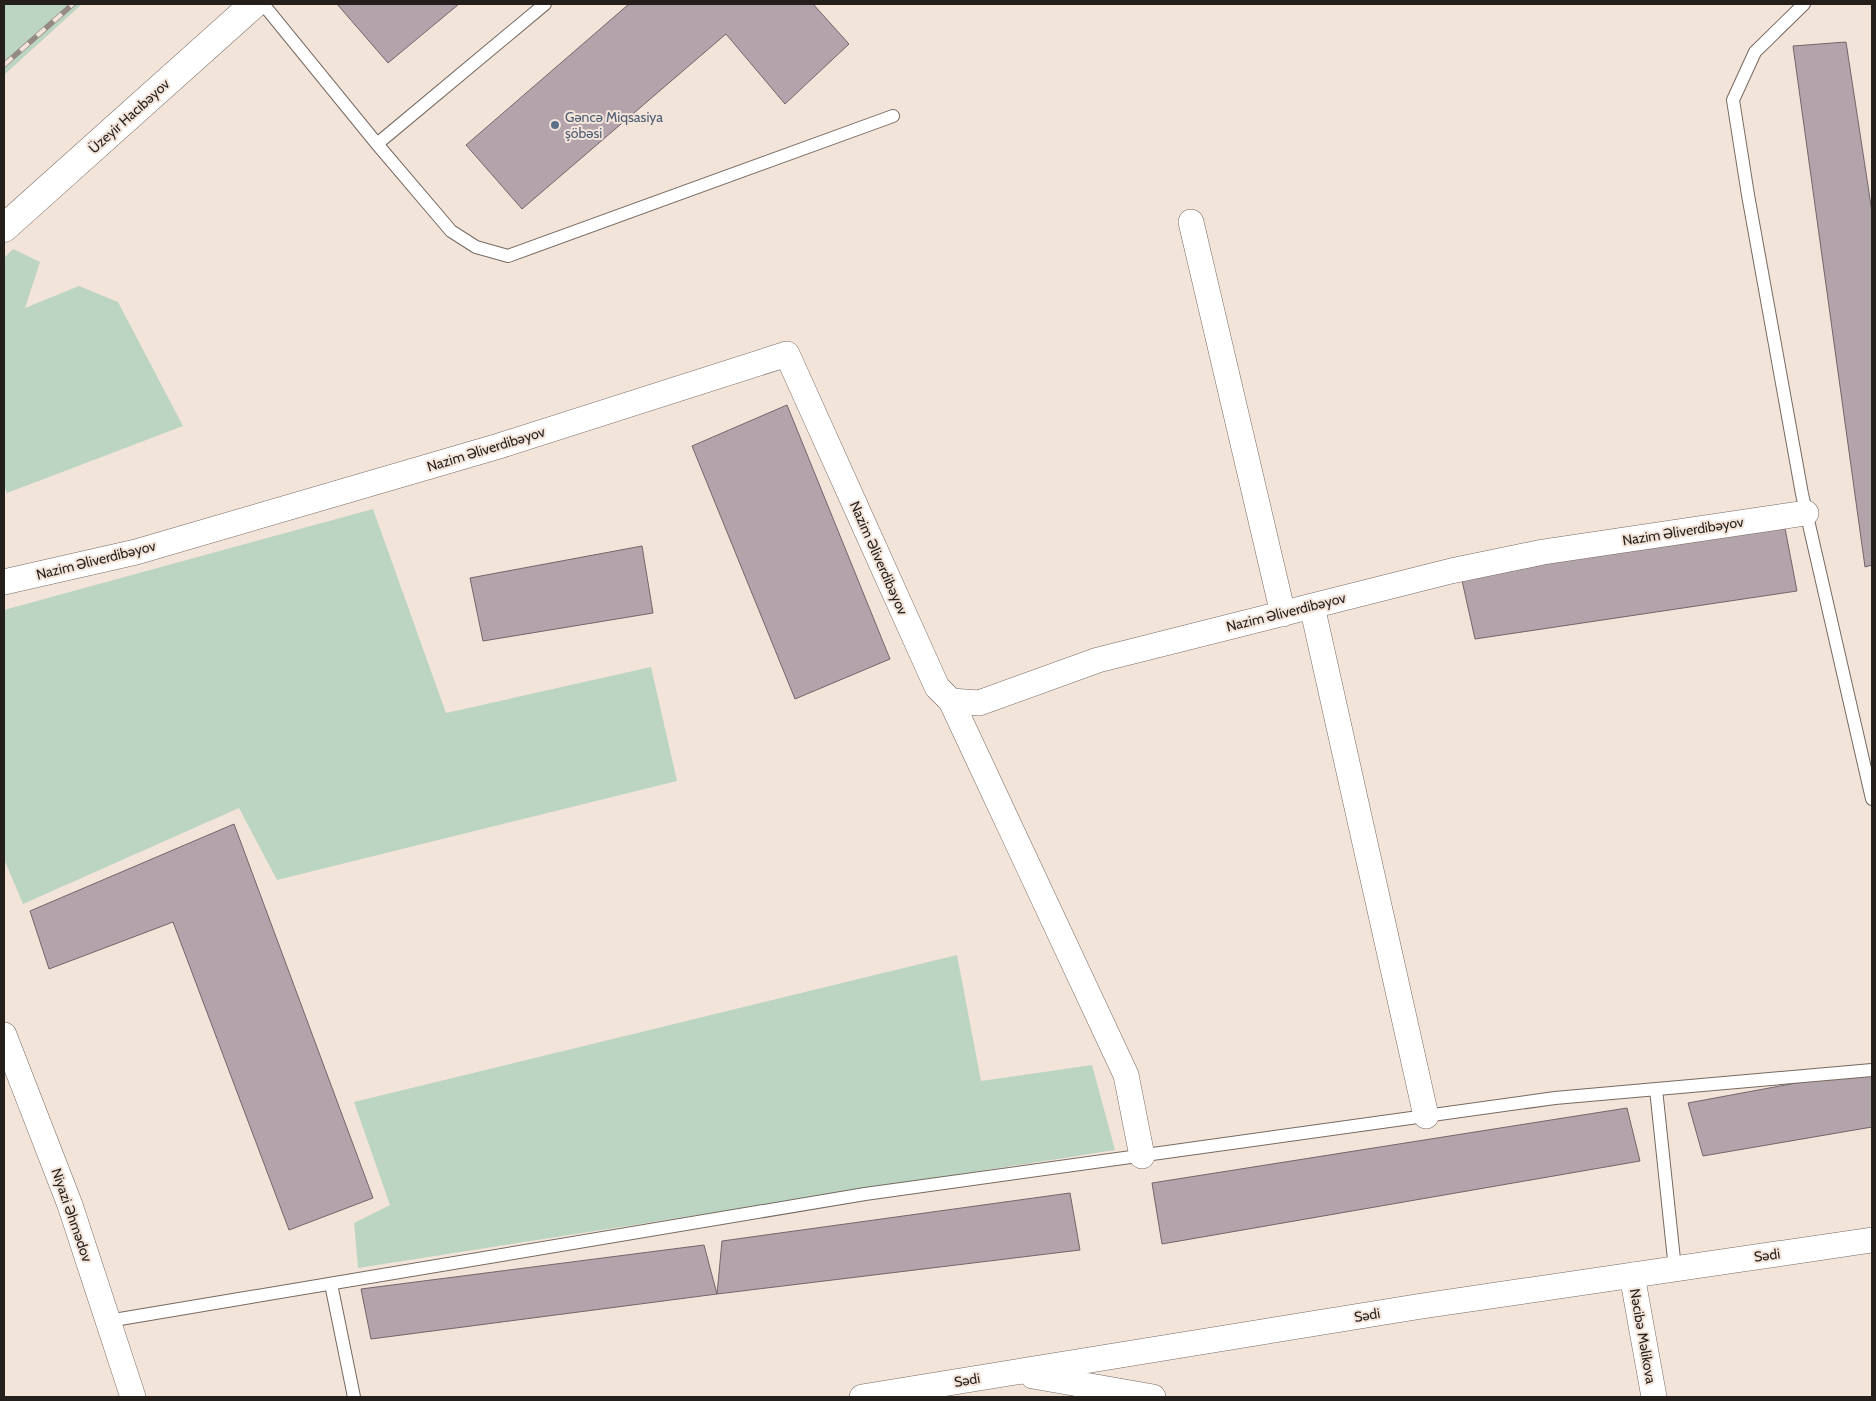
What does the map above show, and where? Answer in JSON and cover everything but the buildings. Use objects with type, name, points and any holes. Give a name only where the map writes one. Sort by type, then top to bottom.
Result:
[{"type":"main road","name":"Üzeyir Hacıbəyov","points":[[4,228],[254,4]]},
{"type":"street","points":[[1192,222],[1282,614]]},
{"type":"street","name":"Nazim Əliverdibəyov","points":[[4,582],[136,552],[498,446],[787,354],[937,687],[951,701],[978,703],[1098,660],[1451,571],[1543,552],[1806,513]]},
{"type":"street","points":[[1312,606],[1426,1116]]},
{"type":"street","points":[[951,701],[1126,1075],[1142,1156]]},
{"type":"street","name":"Niyazi Əhmədov","points":[[4,1035],[70,1205],[133,1397]]},
{"type":"street","name":"Sədi","points":[[862,1397],[999,1382],[1422,1306],[1872,1240]]},
{"type":"street","name":"Nəcibə Məlikova","points":[[1632,1275],[1654,1397]]},
{"type":"street","points":[[999,1382],[1153,1397]]},
{"type":"lane","points":[[264,4],[376,144],[451,231],[476,247],[508,256],[892,116]]},
{"type":"lane","points":[[376,144],[544,4]]},
{"type":"lane","points":[[1804,4],[1755,52],[1733,100],[1748,195],[1806,513],[1872,799]]},
{"type":"lane","points":[[108,1322],[865,1194],[1555,1098],[1872,1070]]},
{"type":"lane","points":[[1656,1089],[1675,1269]]},
{"type":"lane","points":[[331,1284],[354,1397]]},
{"type":"green space","points":[[4,4],[82,4],[4,75]]},
{"type":"green space","points":[[13,249],[40,262],[25,308],[79,286],[118,302],[183,426],[7,493],[4,486],[4,258]]},
{"type":"green space","points":[[373,509],[446,713],[651,667],[677,781],[277,880],[239,808],[23,904],[4,859],[4,610]]},
{"type":"green space","points":[[957,955],[981,1081],[1092,1065],[1115,1150],[358,1268],[354,1223],[390,1205],[354,1102]]},
{"type":"railway","points":[[4,65],[73,4]]},
{"type":"place","name":"Gəncə Miqsasiya şöbəsi","points":[[555,125]]}]
